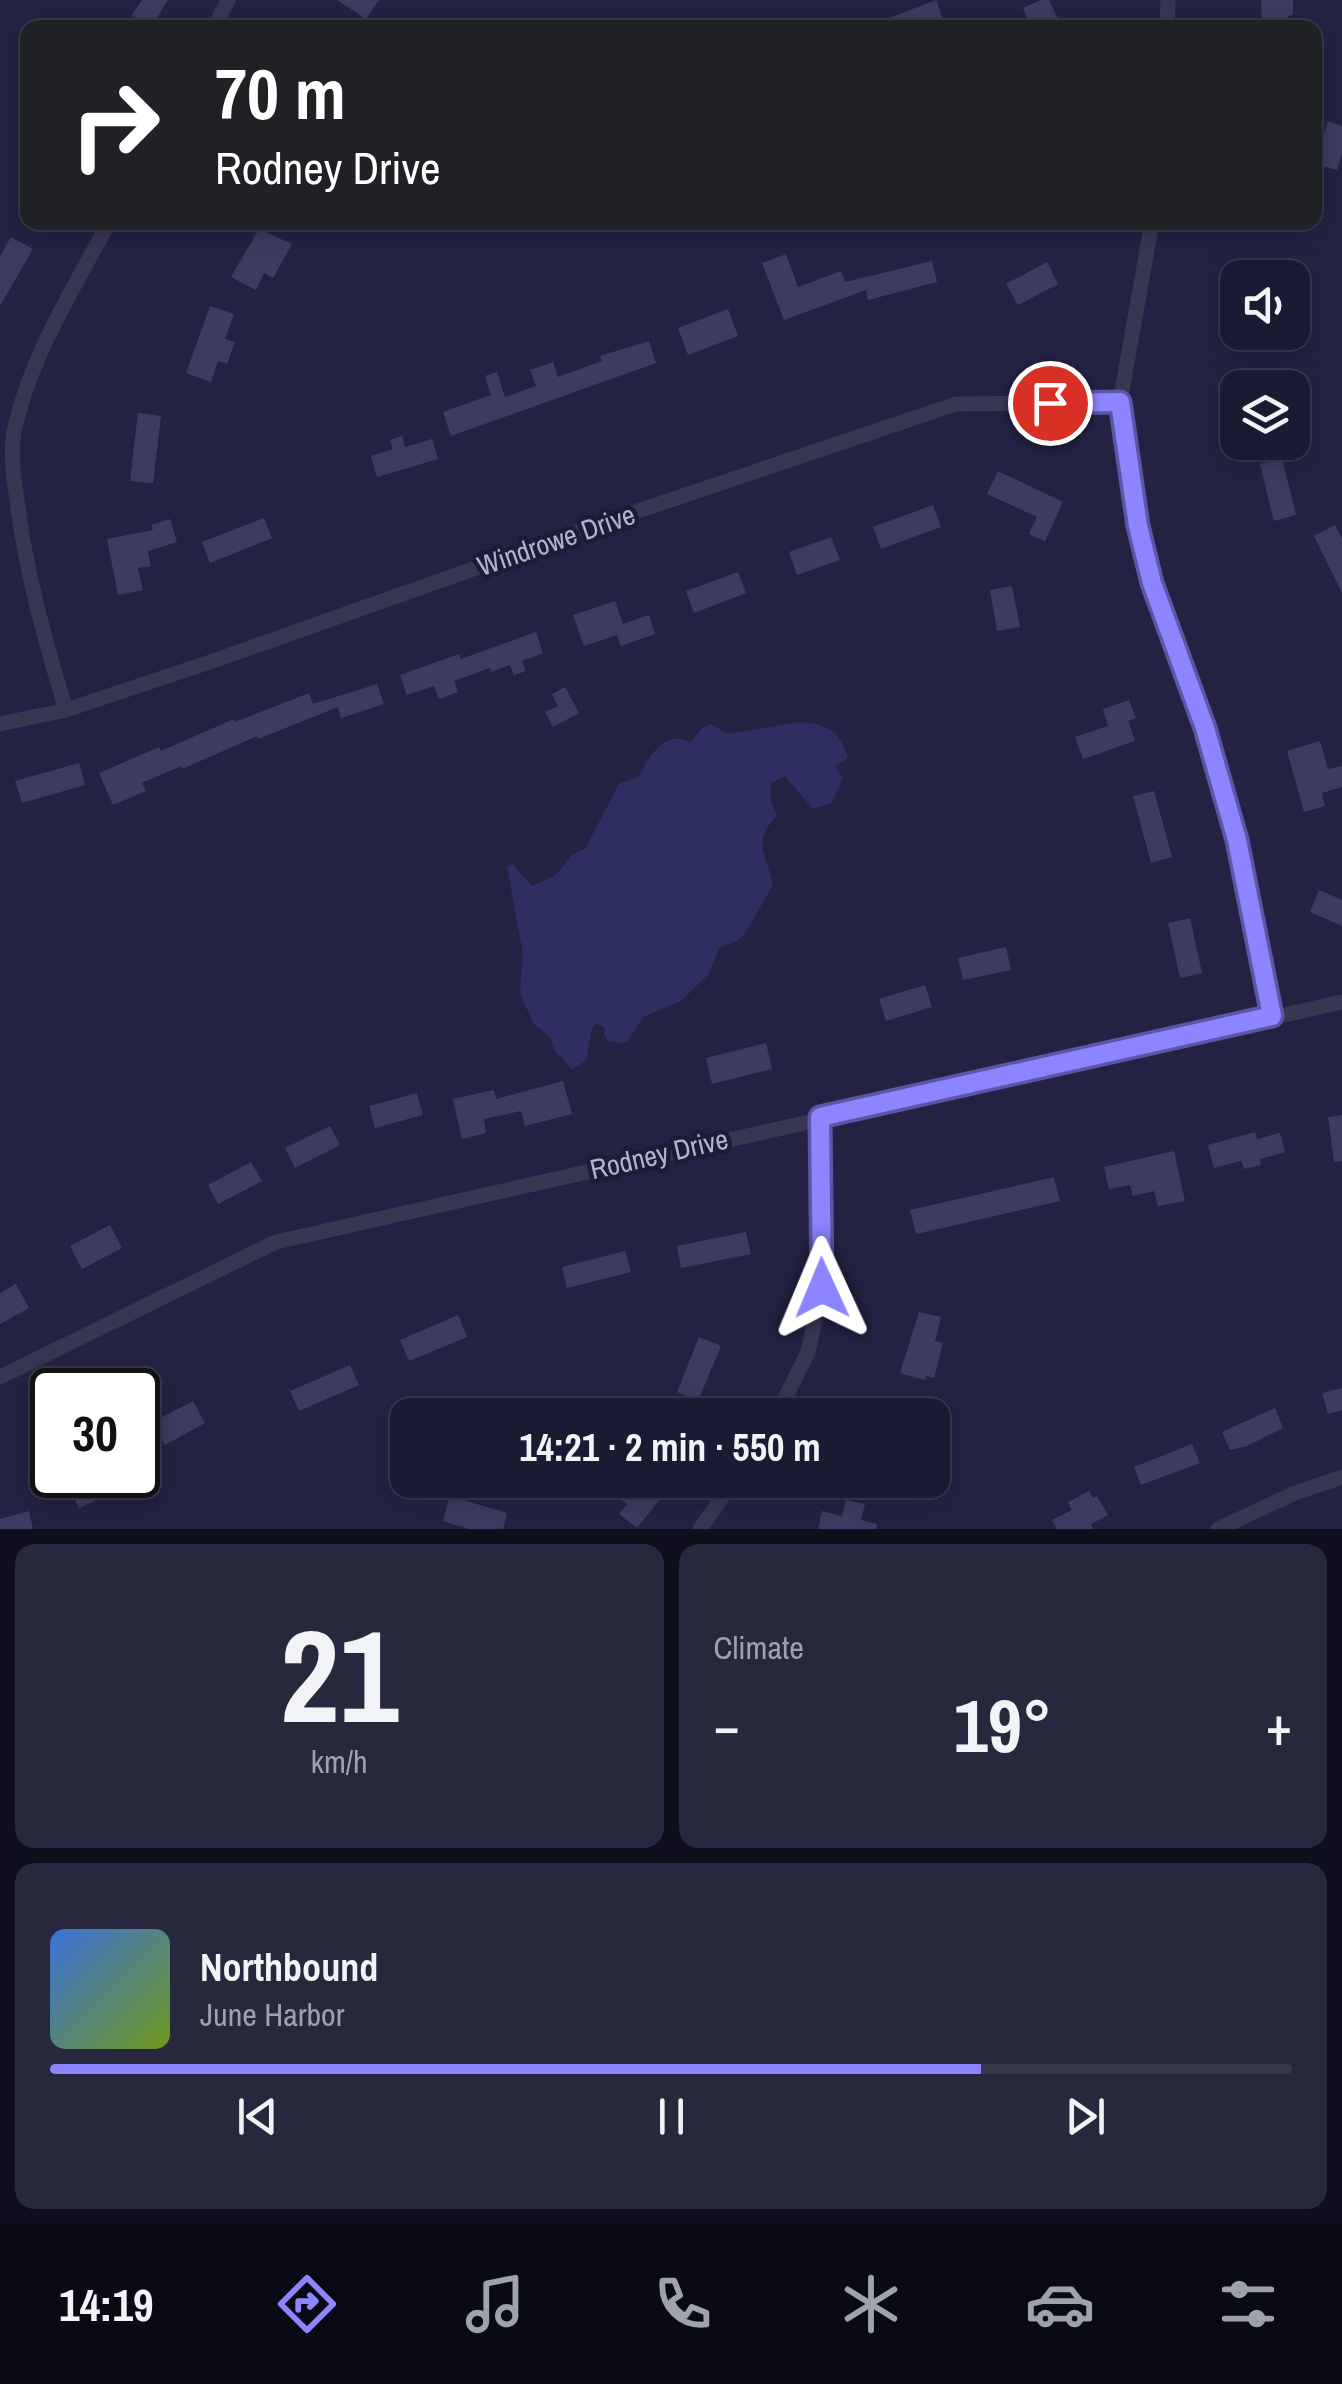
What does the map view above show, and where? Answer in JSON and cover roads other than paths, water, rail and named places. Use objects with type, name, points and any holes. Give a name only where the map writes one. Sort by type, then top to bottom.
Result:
[{"type":"street","points":[[66,710],[39,620],[22,538],[12,466],[14,434],[38,355],[105,230]]},
{"type":"street","points":[[1151,230],[1120,402],[1138,526],[1152,583],[1205,728],[1237,840],[1272,1016]]},
{"type":"street","name":"Windrowe Drive","points":[[0,724],[66,710],[956,404],[1120,402]]},
{"type":"street","name":"Rodney Drive","points":[[0,1378],[276,1242],[1342,1002]]},
{"type":"street","points":[[785,1398],[808,1352],[822,1288],[820,1117]]},
{"type":"street","points":[[1218,1529],[1342,1477]]},
{"type":"street","points":[[705,1527],[723,1498]]}]
